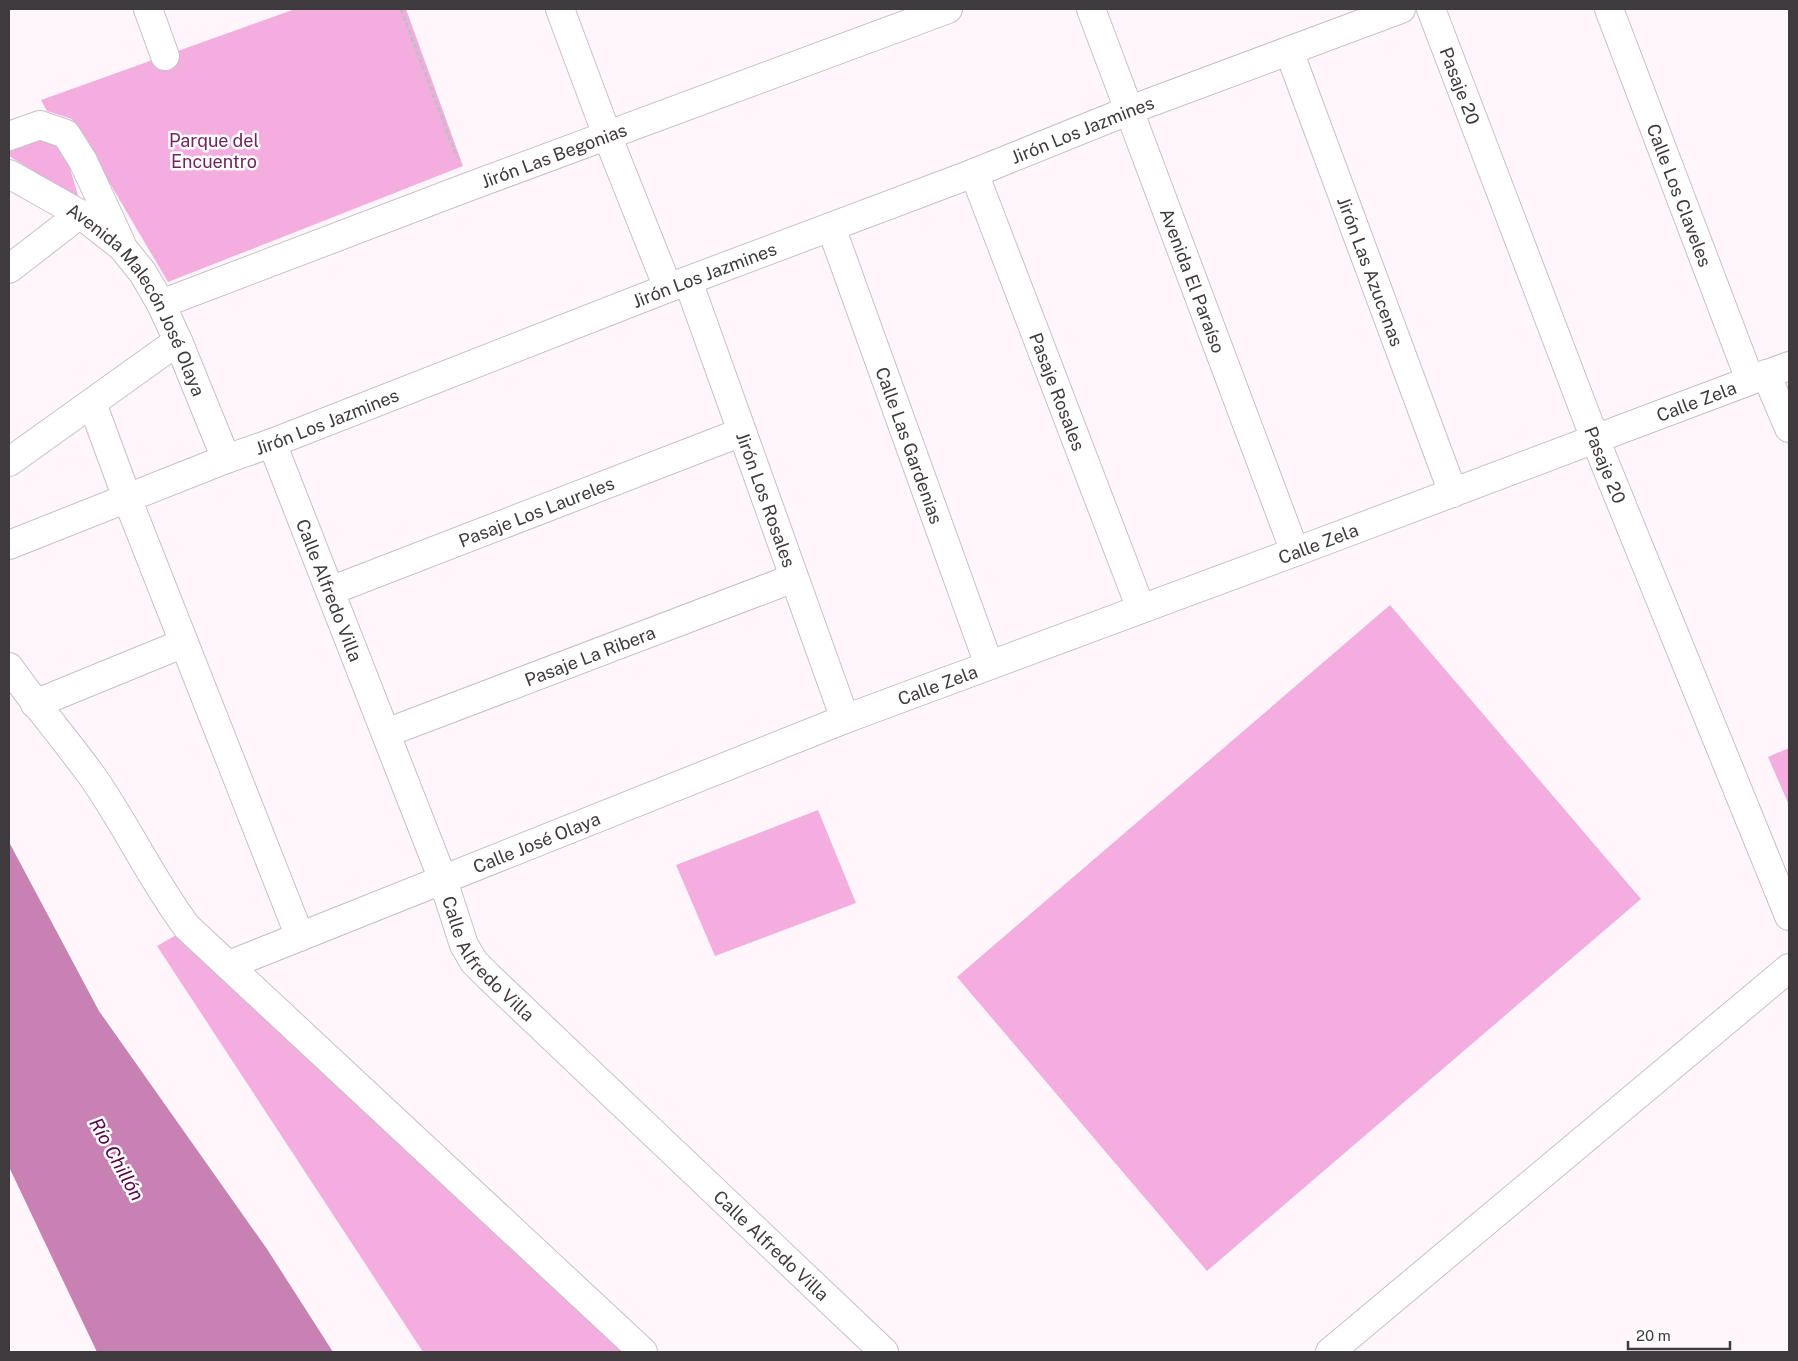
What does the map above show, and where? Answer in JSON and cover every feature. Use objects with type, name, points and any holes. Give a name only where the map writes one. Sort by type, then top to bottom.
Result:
[{"type":"street","points":[[148,9],[165,56]]},
{"type":"street","name":"Jirón Los Rosales","points":[[560,9],[607,135],[678,284],[742,432],[845,719]]},
{"type":"street","name":"Jirón Las Begonias","points":[[161,304],[468,187],[948,9]]},
{"type":"street","name":"Avenida El Paraíso","points":[[1091,9],[1295,552]]},
{"type":"street","name":"Jirón Los Jazmines","points":[[9,545],[678,284],[974,173],[1130,110],[1402,9]]},
{"type":"street","name":"Pasaje 20","points":[[1431,9],[1595,439],[1789,916]]},
{"type":"street","name":"Calle Los Claveles","points":[[1610,9],[1768,373],[1789,428]]},
{"type":"street","name":"Jirón Las Azucenas","points":[[1289,51],[1453,493]]},
{"type":"street","points":[[9,136],[40,125],[66,134],[83,161],[122,247]]},
{"type":"street","name":"Pasaje Rosales","points":[[974,173],[1141,609]]},
{"type":"street","name":"Avenida Malecón José Olaya","points":[[9,174],[80,214],[122,247],[143,273],[161,304],[178,341],[226,459]]},
{"type":"street","points":[[9,269],[80,214]]},
{"type":"street","name":"Calle Las Gardenias","points":[[831,227],[989,665]]},
{"type":"street","points":[[9,462],[178,341]]},
{"type":"street","name":"Calle Zela","points":[[845,719],[1453,493],[1768,373]]},
{"type":"street","points":[[92,403],[127,498],[300,937]]},
{"type":"street","name":"Pasaje Los Laureles","points":[[330,591],[742,432]]},
{"type":"street","name":"Calle Alfredo Villa","points":[[272,443],[443,880],[464,945],[474,962],[884,1352]]},
{"type":"street","name":"Pasaje La Ribera","points":[[386,733],[794,578]]},
{"type":"street","points":[[35,704],[184,643]]},
{"type":"street","points":[[9,667],[35,704],[92,776],[173,909],[187,927],[643,1352]]},
{"type":"street","name":"Calle José Olaya","points":[[229,965],[845,719]]},
{"type":"street","points":[[1330,1352],[1789,968]]},
{"type":"path","points":[[401,9],[468,187]]},
{"type":"green space","name":"Parque del Encuentro","points":[[295,9],[406,9],[463,166],[168,282],[72,119],[47,111],[41,100]]},
{"type":"green space","points":[[34,137],[53,143],[67,158],[79,199],[9,156],[9,146]]},
{"type":"green space","points":[[1390,605],[1641,899],[1207,1271],[957,977]]},
{"type":"green space","points":[[1789,748],[1789,805],[1768,757]]},
{"type":"green space","points":[[818,810],[856,903],[715,956],[676,865]]},
{"type":"green space","points":[[178,934],[627,1352],[423,1352],[157,946]]},
{"type":"water","name":"Río Chillón","points":[[9,842],[99,1011],[267,1249],[333,1352],[97,1352],[9,1167]]}]
